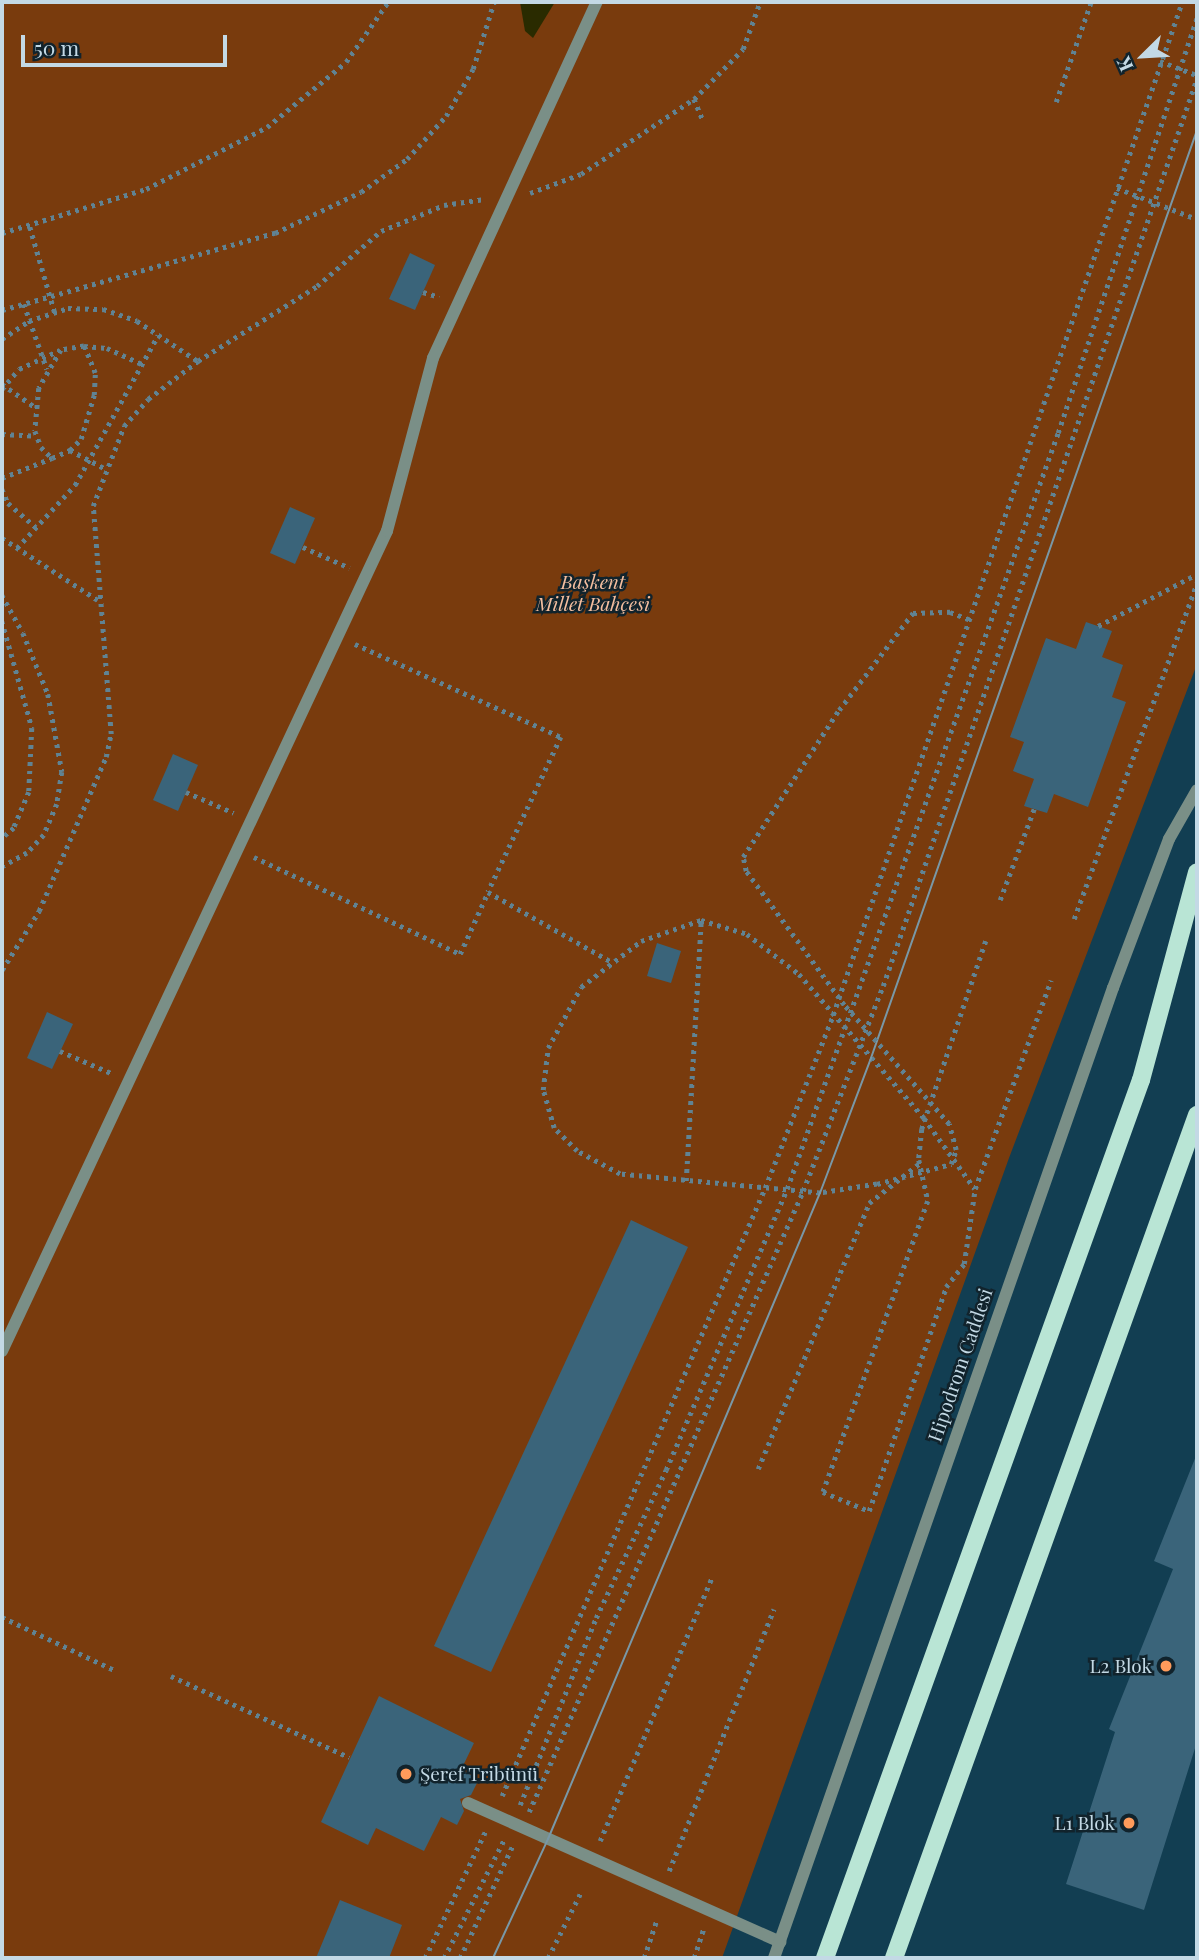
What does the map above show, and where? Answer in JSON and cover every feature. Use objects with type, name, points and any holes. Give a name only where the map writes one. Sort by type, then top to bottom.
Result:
[{"type":"main road","points":[[825,1958],[1141,1080],[1197,872]]},
{"type":"main road","points":[[894,1958],[1197,1115]]},
{"type":"street","points":[[2,1351],[387,531],[433,358],[597,2]]},
{"type":"street","name":"Hipodrom Caddesi","points":[[774,1958],[1113,988],[1169,839],[1197,790]]},
{"type":"street","points":[[468,1803],[780,1942]]},
{"type":"path","points":[[2,233],[30,227],[146,189],[267,127],[346,62],[388,2]]},
{"type":"path","points":[[2,310],[275,233],[361,192],[407,159],[446,116],[472,69],[494,2]]},
{"type":"path","points":[[519,195],[545,191],[581,174],[694,99],[743,49],[760,2]]},
{"type":"path","points":[[1056,102],[1091,2]]},
{"type":"path","points":[[425,1958],[494,1815],[765,1188],[833,1015],[1182,2]]},
{"type":"path","points":[[444,1958],[517,1825],[596,1618],[672,1458],[787,1189],[847,1031],[1058,433],[1197,17]]},
{"type":"path","points":[[460,1958],[517,1825],[803,1191],[860,1045],[1197,77],[1160,61]]},
{"type":"path","points":[[694,99],[703,120]]},
{"type":"path","points":[[1116,188],[1197,219]]},
{"type":"path","points":[[2,970],[39,911],[106,757],[111,734],[93,506],[104,468],[124,426],[140,408],[198,361],[317,286],[393,223],[444,205],[490,198]]},
{"type":"path","points":[[30,227],[54,313]]},
{"type":"path","points":[[24,304],[48,369]]},
{"type":"path","points":[[2,339],[29,321],[54,313],[103,309],[137,321],[198,361]]},
{"type":"path","points":[[17,548],[75,485],[144,365],[158,335]]},
{"type":"path","points":[[35,407],[3,386],[19,369],[42,356],[84,346],[107,348],[144,365]]},
{"type":"path","points":[[2,478],[70,450],[81,439],[94,394],[94,373],[84,346]]},
{"type":"path","points":[[51,458],[36,436],[35,407],[48,369],[61,350]]},
{"type":"path","points":[[2,434],[36,436]]},
{"type":"path","points":[[70,450],[104,468]]},
{"type":"path","points":[[2,489],[8,503],[36,527]]},
{"type":"path","points":[[2,538],[99,600]]},
{"type":"path","points":[[303,547],[367,575]]},
{"type":"path","points":[[1098,626],[1197,574]]},
{"type":"path","points":[[1074,919],[1197,583]]},
{"type":"path","points":[[2,595],[23,633],[48,694],[62,772],[57,804],[44,835],[27,853],[2,867]]},
{"type":"path","points":[[971,620],[950,612],[913,613],[839,710],[743,858],[746,871],[844,1005],[948,1124],[956,1150],[951,1164],[877,1184],[820,1193],[620,1174],[577,1151],[554,1128],[543,1090],[548,1048],[581,987],[610,962],[641,941],[701,920],[747,934],[799,974],[924,1118],[975,1189]]},
{"type":"path","points":[[2,621],[32,728],[29,792],[15,828],[2,838]]},
{"type":"path","points":[[238,849],[460,954],[561,737],[338,636]]},
{"type":"path","points":[[186,792],[251,821]]},
{"type":"path","points":[[1000,900],[1034,808]]},
{"type":"path","points":[[488,892],[610,962]]},
{"type":"path","points":[[686,1181],[701,920]]},
{"type":"path","points":[[986,941],[924,1118],[920,1163],[928,1201],[823,1492],[869,1511],[946,1287],[964,1264],[975,1189],[1051,980]]},
{"type":"path","points":[[61,1051],[128,1081]]},
{"type":"path","points":[[758,1469],[869,1203],[920,1163]]},
{"type":"path","points":[[596,1851],[712,1577]]},
{"type":"path","points":[[661,1889],[775,1609]]},
{"type":"path","points":[[2,1617],[116,1671]]},
{"type":"path","points":[[171,1676],[349,1757]]},
{"type":"path","points":[[548,1958],[580,1894]]},
{"type":"path","points":[[694,1958],[711,1911]]},
{"type":"path","points":[[644,1958],[657,1919]]},
{"type":"green space","name":"Başkent Millet Bahçesi","points":[[2,2],[1197,2],[1197,664],[1009,1158],[722,1958],[2,1958]]},
{"type":"shaded area","points":[[520,2],[555,2],[533,38],[525,31]]},
{"type":"building","points":[[410,253],[435,265],[415,310],[389,299]]},
{"type":"building","points":[[290,507],[315,518],[295,564],[270,553]]},
{"type":"building","points":[[1086,622],[1112,631],[1102,657],[1123,665],[1112,697],[1126,702],[1088,807],[1054,794],[1047,813],[1024,806],[1034,779],[1013,771],[1024,742],[1010,737],[1046,638],[1076,649]]},
{"type":"building","points":[[173,754],[198,765],[178,811],[153,800]]},
{"type":"building","points":[[657,943],[681,951],[671,983],[647,976]]},
{"type":"building","points":[[47,1012],[73,1024],[52,1069],[27,1058]]},
{"type":"building","points":[[631,1220],[688,1247],[491,1672],[434,1646]]},
{"type":"building","points":[[1196,1456],[1197,1742],[1144,1910],[1066,1884],[1115,1732],[1109,1729],[1173,1569],[1154,1561]]},
{"type":"building","name":"Şeref Tribünü","points":[[379,1696],[474,1743],[461,1770],[479,1779],[471,1795],[460,1799],[464,1811],[457,1825],[441,1817],[424,1851],[376,1828],[368,1845],[321,1822]]},
{"type":"building","points":[[340,1900],[402,1925],[389,1958],[316,1958]]},
{"type":"tram line","points":[[493,1958],[548,1839],[820,1193],[871,1058],[1197,130]]},
{"type":"place","name":"L2 Blok","points":[[1166,1666]]},
{"type":"place","name":"Şeref Tribünü","points":[[406,1774]]},
{"type":"place","name":"L1 Blok","points":[[1129,1823]]}]
